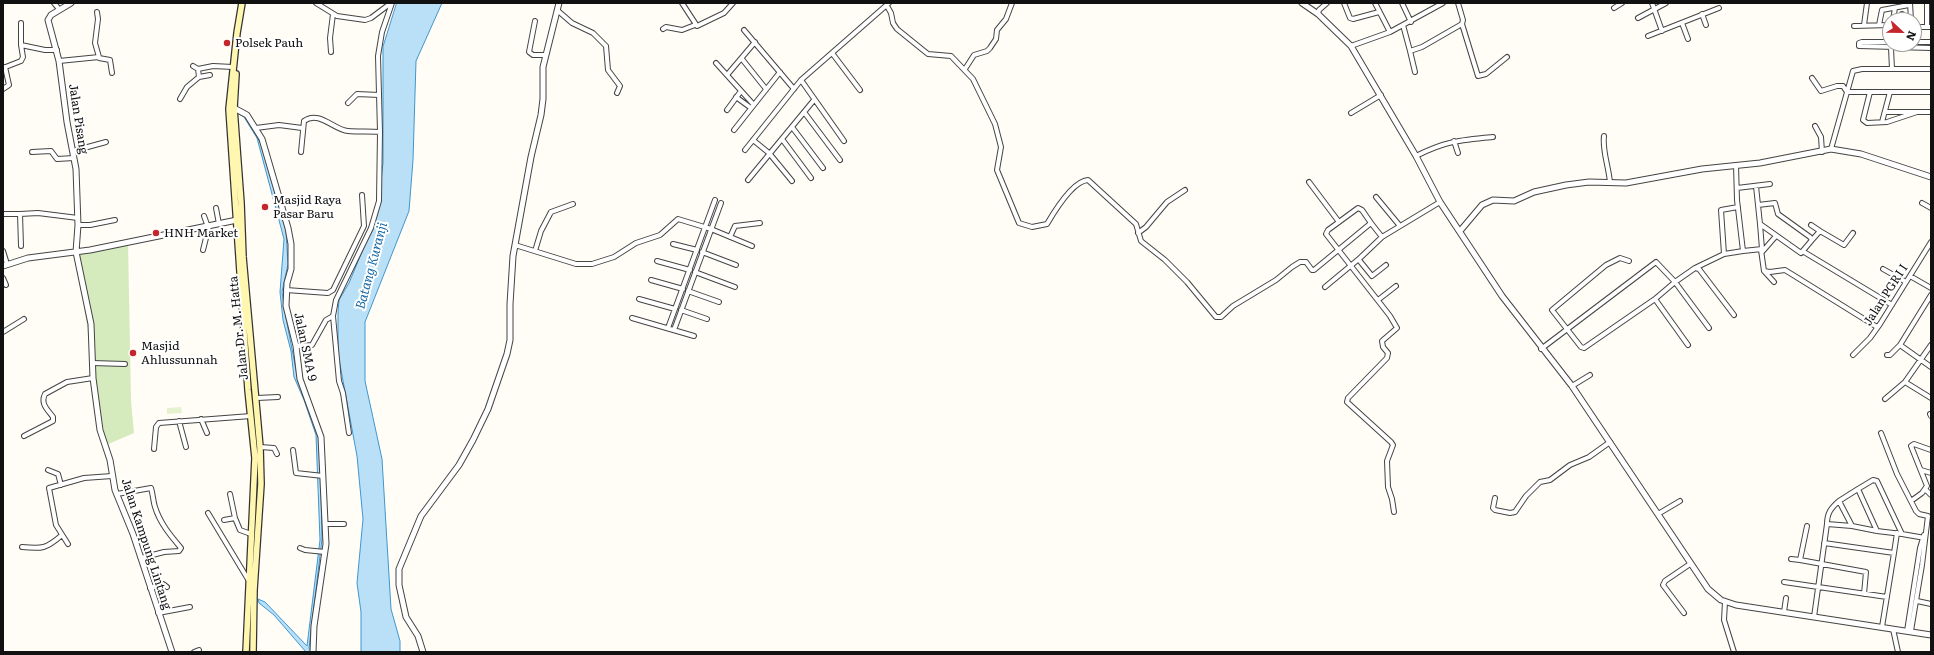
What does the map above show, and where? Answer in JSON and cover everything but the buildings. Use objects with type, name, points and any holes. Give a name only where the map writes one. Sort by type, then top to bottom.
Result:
[{"type":"main road","name":"Jalan Dr. M. Hatta","points":[[242,3],[237,48],[234,108],[241,203],[243,280],[251,416],[258,444],[251,534],[250,569],[254,590],[253,652]]},
{"type":"main road","name":"Jalan Dr. M. Hatta","points":[[246,3],[233,67],[229,123],[237,220],[256,398],[260,501],[251,579],[246,652]]},
{"type":"street","points":[[54,3],[58,9],[71,3]]},
{"type":"street","points":[[316,3],[333,14],[347,18],[365,20],[371,18],[392,3]]},
{"type":"street","points":[[349,433],[343,393],[339,381],[333,316],[336,300],[371,228],[379,201],[379,44],[392,3]]},
{"type":"street","points":[[423,652],[418,636],[406,617],[399,585],[399,569],[421,516],[464,459],[494,392],[509,346],[510,304],[515,245],[531,157],[542,115],[544,99],[542,55],[559,3]]},
{"type":"street","points":[[682,3],[695,25]]},
{"type":"street","points":[[662,29],[666,27],[682,30],[695,25],[698,26],[724,13],[733,3]]},
{"type":"street","points":[[965,69],[974,55],[987,52],[990,48],[996,39],[997,30],[1006,19],[1012,3]]},
{"type":"street","points":[[1302,3],[1318,14],[1351,46],[1416,156],[1440,202],[1502,296],[1541,349],[1572,386],[1690,564],[1714,596],[1725,602],[1931,634]]},
{"type":"street","points":[[1318,14],[1319,10],[1327,3]]},
{"type":"street","points":[[1344,3],[1350,18],[1353,19],[1380,12]]},
{"type":"street","points":[[1375,3],[1390,32]]},
{"type":"street","points":[[1402,3],[1410,22]]},
{"type":"street","points":[[1351,46],[1390,32],[1443,3]]},
{"type":"street","points":[[1458,3],[1463,20],[1462,24],[1478,76],[1486,74],[1507,57]]},
{"type":"street","points":[[1614,8],[1622,3]]},
{"type":"street","points":[[1652,3],[1662,31]]},
{"type":"street","points":[[1638,18],[1654,8],[1666,3]]},
{"type":"street","points":[[1864,25],[1867,3]]},
{"type":"street","points":[[1927,3],[1929,27]]},
{"type":"street","points":[[745,150],[801,80],[888,4],[896,29],[928,54],[951,56],[973,79],[984,98],[995,124],[1001,147],[997,170],[1019,223],[1032,227],[1047,224],[1060,203],[1080,182],[1088,180],[1136,224],[1141,241],[1165,260],[1187,282],[1218,318],[1233,306],[1276,280],[1292,267],[1304,262],[1313,270],[1371,223]]},
{"type":"street","points":[[1854,26],[1879,25],[1881,11],[1910,4]]},
{"type":"street","points":[[1648,36],[1719,8]]},
{"type":"street","points":[[1894,12],[1895,8]]},
{"type":"street","name":"Jalan Pisang","points":[[58,9],[48,20],[57,50],[67,122],[76,169],[78,218],[76,252]]},
{"type":"street","points":[[557,10],[572,23],[593,32],[606,46],[608,70],[620,87],[617,93]]},
{"type":"street","points":[[97,12],[98,19],[95,44],[98,58]]},
{"type":"street","points":[[331,52],[330,38],[333,14]]},
{"type":"street","points":[[1702,14],[1706,25]]},
{"type":"street","points":[[535,21],[529,48],[532,54],[542,55]]},
{"type":"street","points":[[3,89],[9,85],[4,67],[21,61],[23,56],[21,45],[21,22]]},
{"type":"street","points":[[1682,22],[1688,40]]},
{"type":"street","points":[[1410,51],[1422,47],[1462,24]]},
{"type":"street","points":[[1403,25],[1415,72]]},
{"type":"street","points":[[744,30],[794,89]]},
{"type":"street","points":[[727,75],[755,42]]},
{"type":"street","points":[[1882,42],[1862,42],[1858,46],[1882,47]]},
{"type":"street","points":[[21,45],[45,50],[57,50]]},
{"type":"street","points":[[1891,52],[1892,69]]},
{"type":"street","points":[[832,53],[860,90]]},
{"type":"street","points":[[59,61],[98,58],[110,60],[112,73]]},
{"type":"street","points":[[742,59],[766,89]]},
{"type":"street","points":[[716,63],[752,106]]},
{"type":"street","points":[[193,66],[198,69],[213,66],[233,67]]},
{"type":"street","points":[[198,69],[199,77]]},
{"type":"street","points":[[1831,149],[1853,71],[1862,69],[1931,69]]},
{"type":"street","points":[[734,130],[780,72]]},
{"type":"street","points":[[180,99],[188,87],[199,77],[210,75]]},
{"type":"street","points":[[1812,78],[1821,91],[1843,86],[1848,92]]},
{"type":"street","points":[[801,80],[844,141]]},
{"type":"street","points":[[727,110],[741,91]]},
{"type":"street","points":[[1848,92],[1931,92]]},
{"type":"street","points":[[1870,92],[1863,120],[1867,123],[1882,122],[1917,112]]},
{"type":"street","points":[[1882,122],[1890,92]]},
{"type":"street","points":[[348,103],[357,94],[379,95]]},
{"type":"street","points":[[1352,112],[1381,95]]},
{"type":"street","points":[[736,97],[752,106]]},
{"type":"street","points":[[748,180],[814,100]]},
{"type":"street","name":"Jalan SMA 9","points":[[234,108],[245,113],[256,128],[266,149],[289,235],[291,269],[286,290],[286,306],[296,346],[300,379],[321,438],[321,477],[325,524],[314,626],[313,652]]},
{"type":"street","points":[[804,112],[840,160]]},
{"type":"street","points":[[1885,112],[1931,112]]},
{"type":"street","points":[[301,152],[302,128],[304,121],[309,118],[330,122],[348,131],[380,132]]},
{"type":"street","points":[[256,128],[279,125],[302,128]]},
{"type":"street","points":[[1815,126],[1821,137],[1822,152]]},
{"type":"street","points":[[792,127],[823,168]]},
{"type":"street","points":[[1604,136],[1603,147],[1609,168],[1610,183]]},
{"type":"street","points":[[1416,156],[1437,145],[1454,141],[1493,137]]},
{"type":"street","points":[[782,138],[811,178]]},
{"type":"street","points":[[753,140],[769,153],[792,181]]},
{"type":"street","points":[[1454,141],[1458,153]]},
{"type":"street","points":[[73,151],[106,142]]},
{"type":"street","points":[[1460,231],[1482,205],[1492,200],[1514,201],[1534,192],[1566,185],[1589,182],[1626,182],[1696,170],[1760,163],[1822,152],[1831,149],[1861,154],[1931,177]]},
{"type":"street","points":[[32,152],[54,151],[57,159],[74,158]]},
{"type":"street","points":[[1736,166],[1738,207],[1744,251]]},
{"type":"street","points":[[1309,182],[1339,222]]},
{"type":"street","points":[[1737,188],[1770,184]]},
{"type":"street","points":[[1756,186],[1764,271],[1774,282]]},
{"type":"street","points":[[1138,233],[1146,227],[1167,202],[1185,190]]},
{"type":"street","points":[[286,290],[328,293],[333,290],[364,226],[362,195]]},
{"type":"street","points":[[1376,197],[1400,226]]},
{"type":"street","points":[[668,328],[716,200]]},
{"type":"street","points":[[674,330],[721,202]]},
{"type":"street","points":[[1325,288],[1359,260],[1382,237],[1440,202]]},
{"type":"street","points":[[1758,205],[1775,203],[1778,214],[1812,240]]},
{"type":"street","points":[[1922,203],[1931,208]]},
{"type":"street","points":[[535,250],[541,231],[551,212],[573,204]]},
{"type":"street","points":[[1724,254],[1720,210],[1738,207]]},
{"type":"street","points":[[216,208],[219,224]]},
{"type":"street","points":[[1382,237],[1362,210],[1358,208],[1328,230],[1326,234],[1378,300],[1397,328],[1382,341],[1382,344],[1388,354],[1387,358],[1348,398],[1347,402],[1391,442],[1392,445],[1387,461],[1388,487],[1392,498],[1394,512]]},
{"type":"street","points":[[3,214],[38,213],[78,218]]},
{"type":"street","points":[[20,214],[21,246]]},
{"type":"street","points":[[204,216],[209,226],[204,250]]},
{"type":"street","points":[[515,245],[576,264],[592,264],[614,257],[636,243],[660,235],[678,219],[711,229],[752,246]]},
{"type":"street","points":[[78,226],[115,220]]},
{"type":"street","points":[[3,251],[5,265],[28,258],[128,243],[237,220]]},
{"type":"street","points":[[730,237],[735,226],[760,224]]},
{"type":"street","points":[[1760,224],[1801,253],[1804,252],[1892,305]]},
{"type":"street","points":[[1811,225],[1844,245],[1853,233]]},
{"type":"street","points":[[1804,252],[1820,231]]},
{"type":"street","points":[[1629,261],[1620,258],[1606,265],[1552,310],[1579,345],[1584,348],[1655,299],[1695,268],[1724,254],[1744,251],[1762,251],[1776,236]]},
{"type":"street","name":"Jalan PGRI I","points":[[1853,355],[1877,327],[1931,242]]},
{"type":"street","points":[[673,244],[697,250]]},
{"type":"street","name":"Jalan Kampung Lintang","points":[[76,252],[91,324],[92,378],[100,430],[110,460],[112,476],[117,494],[141,558],[172,652]]},
{"type":"street","points":[[702,252],[736,265]]},
{"type":"street","points":[[1359,260],[1372,276]]},
{"type":"street","points":[[657,261],[690,270]]},
{"type":"street","points":[[1541,349],[1656,262],[1675,282],[1709,328]]},
{"type":"street","points":[[1365,284],[1372,276],[1386,265]]},
{"type":"street","points":[[1695,268],[1699,269],[1734,315]]},
{"type":"street","points":[[1883,268],[1906,282]]},
{"type":"street","points":[[1764,271],[1770,272],[1785,270],[1877,327]]},
{"type":"street","points":[[695,272],[735,287]]},
{"type":"street","points":[[1910,276],[1931,288]]},
{"type":"street","points":[[3,278],[6,284]]},
{"type":"street","points":[[651,280],[683,289]]},
{"type":"street","points":[[1378,300],[1396,286]]},
{"type":"street","points":[[688,291],[719,302]]},
{"type":"street","points":[[1887,355],[1890,355],[1900,345],[1931,295]]},
{"type":"street","points":[[639,299],[675,309]]},
{"type":"street","points":[[1655,299],[1688,344]]},
{"type":"street","points":[[681,310],[707,319]]},
{"type":"street","points":[[296,346],[312,345],[326,320],[333,316]]},
{"type":"street","points":[[632,318],[694,336]]},
{"type":"street","points":[[3,332],[24,319]]},
{"type":"street","points":[[1900,345],[1931,367]]},
{"type":"street","points":[[1885,399],[1905,382],[1931,345]]},
{"type":"street","points":[[92,363],[125,364]]},
{"type":"street","points":[[1572,386],[1590,375]]},
{"type":"street","points":[[24,436],[53,421],[53,417],[45,408],[45,394],[67,382],[92,378]]},
{"type":"street","points":[[1905,382],[1931,398]]},
{"type":"street","points":[[256,398],[278,397]]},
{"type":"street","points":[[154,449],[157,433],[156,427],[159,423],[251,416]]},
{"type":"street","points":[[201,419],[208,433]]},
{"type":"street","points":[[179,421],[186,447]]},
{"type":"street","points":[[1881,433],[1897,474],[1911,501],[1919,514],[1929,515],[1920,548],[1909,631]]},
{"type":"street","points":[[1495,498],[1493,508],[1495,510],[1510,513],[1515,512],[1526,496],[1540,482],[1550,480],[1570,465],[1589,457],[1610,442]]},
{"type":"street","points":[[258,444],[274,448],[277,454]]},
{"type":"street","points":[[1911,501],[1927,486],[1926,480],[1911,446],[1916,444],[1931,450]]},
{"type":"street","points":[[293,450],[296,473],[321,477]]},
{"type":"street","points":[[48,470],[58,474],[61,485]]},
{"type":"street","points":[[1921,470],[1931,473]]},
{"type":"street","points":[[68,544],[54,519],[48,490],[50,487],[84,478],[112,476]]},
{"type":"street","points":[[1814,617],[1827,516],[1829,511],[1839,501],[1873,480],[1877,481],[1902,534]]},
{"type":"street","points":[[117,494],[152,488],[154,505],[159,516],[165,528],[181,548],[178,551],[164,552],[141,558]]},
{"type":"street","points":[[1858,489],[1877,530]]},
{"type":"street","points":[[1925,489],[1931,495]]},
{"type":"street","points":[[230,494],[235,518],[241,531],[251,534]]},
{"type":"street","points":[[1658,514],[1680,501]]},
{"type":"street","points":[[1839,501],[1852,526]]},
{"type":"street","points":[[208,513],[251,579]]},
{"type":"street","points":[[224,520],[235,518]]},
{"type":"street","points":[[325,524],[344,524]]},
{"type":"street","points":[[1827,524],[1852,526],[1924,537]]},
{"type":"street","points":[[1800,560],[1807,526]]},
{"type":"street","points":[[1882,627],[1897,533]]},
{"type":"street","points":[[22,547],[40,549],[50,545],[62,535]]},
{"type":"street","points":[[1909,631],[1917,601],[1924,537]]},
{"type":"street","points":[[1824,543],[1894,553]]},
{"type":"street","points":[[300,548],[323,552]]},
{"type":"street","points":[[1791,559],[1866,572],[1864,594]]},
{"type":"street","points":[[1684,614],[1663,585],[1664,581],[1690,564]]},
{"type":"street","points":[[1784,582],[1887,597]]},
{"type":"street","points":[[150,588],[163,584],[167,587]]},
{"type":"street","points":[[1784,612],[1786,598]]},
{"type":"street","points":[[1917,601],[1931,604]]},
{"type":"street","points":[[1725,602],[1724,620],[1734,652]]},
{"type":"street","points":[[158,613],[190,607]]},
{"type":"street","points":[[1893,629],[1898,652]]},
{"type":"street","points":[[194,652],[199,650]]},
{"type":"green space","points":[[128,242],[131,401],[134,433],[106,445],[75,251]]},
{"type":"green space","points":[[181,407],[182,413],[167,414],[167,408]]},
{"type":"water","name":"Batang Kuranji","points":[[397,3],[442,3],[416,61],[413,160],[409,211],[365,322],[365,381],[382,459],[391,609],[400,641],[400,652],[361,652],[361,612],[357,583],[363,519],[357,456],[338,354],[338,312],[339,300],[349,283],[377,216],[383,163],[383,47]]},
{"type":"water","points":[[237,110],[245,115],[263,148],[286,231],[288,264],[282,292],[286,318],[297,375],[320,439],[322,539],[309,648],[311,652],[306,652],[274,615],[259,603],[258,599],[265,602],[307,646],[320,540],[316,435],[294,377],[291,351],[283,320],[280,292],[284,239],[257,138],[244,117],[237,113]]},
{"type":"place","name":"Polsek Pauh","points":[[227,43]]},
{"type":"place","name":"Masjid Raya Pasar Baru","points":[[265,207]]},
{"type":"place","name":"HNH Market","points":[[156,233]]},
{"type":"place","name":"Masjid Ahlussunnah","points":[[133,353]]}]
